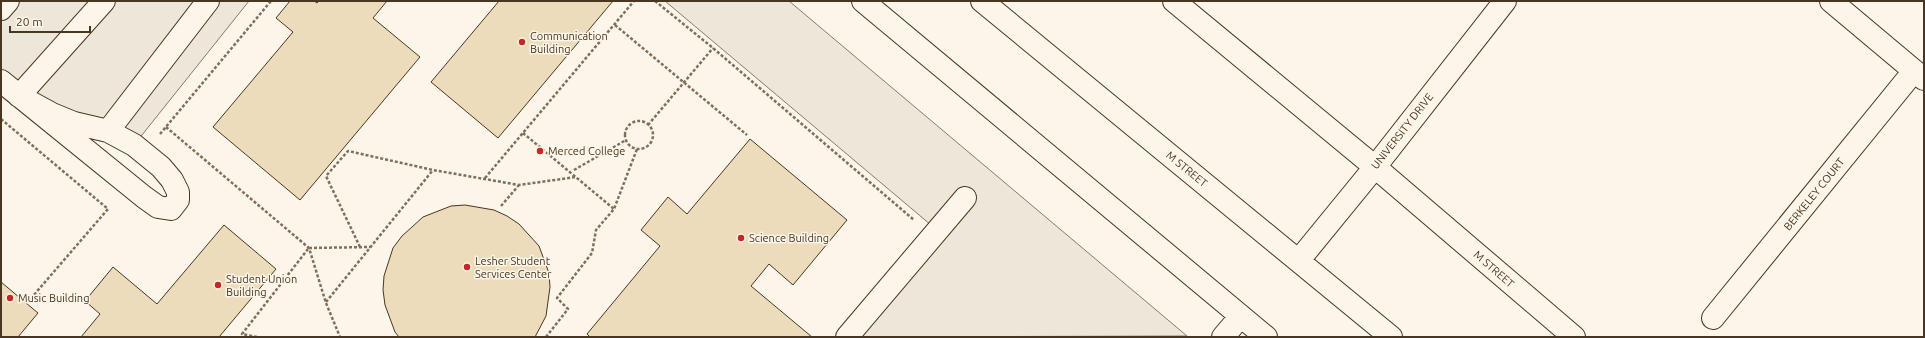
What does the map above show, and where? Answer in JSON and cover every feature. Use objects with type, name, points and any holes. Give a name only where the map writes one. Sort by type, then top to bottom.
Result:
[{"type":"street","points":[[1,9],[8,1]]},
{"type":"street","points":[[19,96],[104,1]]},
{"type":"street","points":[[108,131],[208,1]]},
{"type":"street","points":[[864,1],[1266,337]]},
{"type":"street","name":"M STREET","points":[[982,1],[1391,337]]},
{"type":"street","name":"M STREET","points":[[1174,1],[1375,167],[1574,337]]},
{"type":"street","name":"UNIVERSITY DRIVE","points":[[1298,260],[1375,167],[1505,1]]},
{"type":"street","points":[[1831,1],[1919,75]]},
{"type":"street","name":"BERKELEY COURT","points":[[1713,318],[1919,75]]},
{"type":"street","points":[[1,81],[19,96],[144,198],[158,207],[171,209],[178,200],[178,192],[172,180],[161,167],[134,146],[108,131],[74,123],[52,114],[19,96]]},
{"type":"street","points":[[847,337],[965,198]]},
{"type":"street","points":[[1223,337],[1240,316]]},
{"type":"path","points":[[271,1],[166,127],[309,248],[326,303],[340,337]]},
{"type":"path","points":[[484,178],[634,1]]},
{"type":"path","points":[[655,1],[713,48],[918,223]]},
{"type":"path","points":[[615,25],[747,135]]},
{"type":"path","points":[[648,125],[713,48]]},
{"type":"path","points":[[1,119],[108,209],[33,296]]},
{"type":"path","points":[[639,121],[648,125],[652,131],[652,140],[646,146],[637,149],[632,147],[626,140],[626,131],[631,124],[639,121]]},
{"type":"path","points":[[523,133],[614,209]]},
{"type":"path","points":[[574,170],[626,140]]},
{"type":"path","points":[[546,337],[568,309],[557,298],[592,253],[596,230],[614,209],[637,149]]},
{"type":"path","points":[[360,247],[326,176],[348,151],[433,170],[519,185],[576,177]]},
{"type":"path","points":[[326,303],[433,170]]},
{"type":"path","points":[[501,206],[519,185]]},
{"type":"path","points":[[309,248],[370,247]]},
{"type":"path","points":[[257,337],[242,334],[309,248]]},
{"type":"shaded area","points":[[1,1],[249,1],[134,145],[1,81]]},
{"type":"shaded area","points":[[665,1],[789,1],[1187,336],[836,337],[931,225]]},
{"type":"building","points":[[290,1],[314,1],[317,3],[319,1],[387,1],[373,18],[420,57],[300,200],[213,127],[293,32],[276,18]]},
{"type":"building","name":"Communication Building","points":[[499,1],[613,1],[498,138],[431,82]]},
{"type":"building","name":"Science Building","points":[[750,139],[847,220],[793,285],[769,264],[751,286],[812,337],[590,337],[587,334],[660,246],[641,230],[668,197],[687,214]]},
{"type":"building","name":"Lesher Student Services Center","points":[[465,205],[494,210],[507,216],[519,224],[539,246],[549,273],[550,287],[546,316],[535,337],[399,337],[395,332],[385,305],[383,290],[384,276],[393,248],[402,236],[423,217],[451,206]]},
{"type":"building","name":"Student Union Building","points":[[224,225],[276,269],[219,337],[81,337],[100,314],[85,301],[113,267],[157,304]]},
{"type":"building","name":"Music Building","points":[[1,282],[38,313],[18,337],[1,337]]},
{"type":"place","name":"Communication Building","points":[[522,42]]},
{"type":"place","name":"Merced College","points":[[540,151]]},
{"type":"place","name":"Science Building","points":[[741,238]]},
{"type":"place","name":"Lesher Student Services Center","points":[[467,267]]},
{"type":"place","name":"Student Union Building","points":[[218,285]]},
{"type":"place","name":"Music Building","points":[[10,298]]}]
